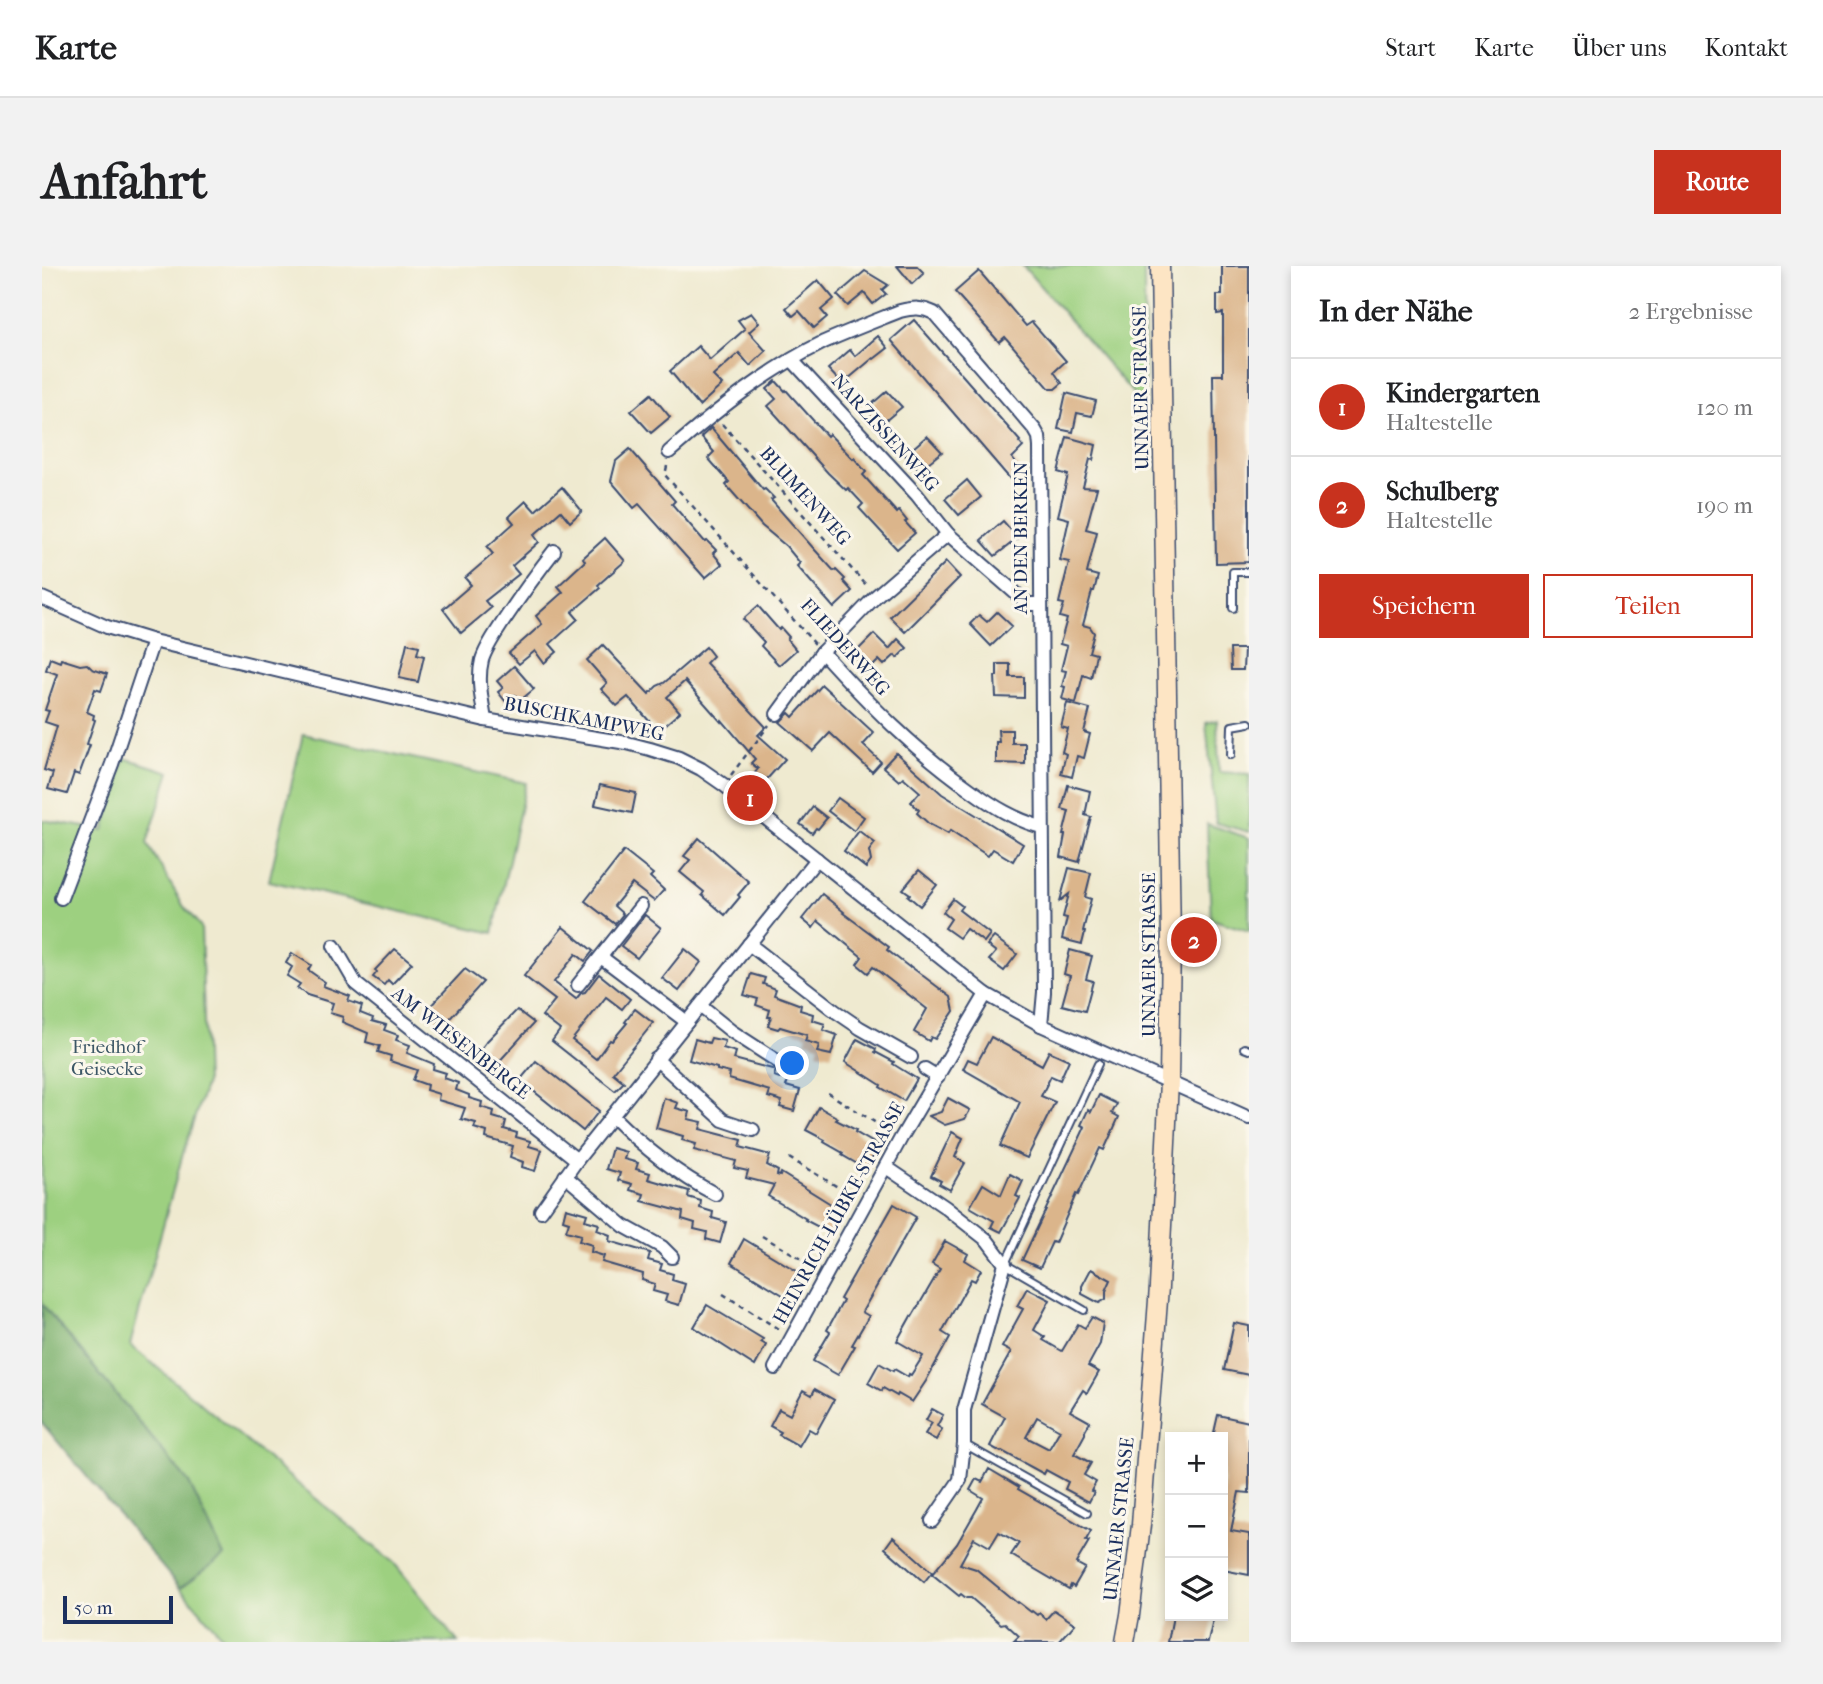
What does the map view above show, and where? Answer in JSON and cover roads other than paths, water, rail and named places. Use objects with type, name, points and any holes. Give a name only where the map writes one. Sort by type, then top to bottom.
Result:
[{"type":"main road","name":"UNNAER STRASSE","points":[[1125,1642],[1143,1498],[1158,1299],[1169,1081],[1171,939],[1160,266]]},
{"type":"street","name":"AN DEN BERKEN","points":[[669,452],[712,414],[792,360],[824,342],[912,308],[924,308],[934,313],[1028,420],[1039,438],[1040,447],[1044,857],[1044,992],[1041,1025]]},
{"type":"street","name":"NARZISSENWEG","points":[[792,360],[917,495],[948,534],[1028,604],[1041,604]]},
{"type":"street","points":[[777,714],[822,652],[876,596],[948,534]]},
{"type":"street","points":[[485,720],[479,685],[482,659],[507,616],[554,551]]},
{"type":"street","name":"BUSCHKAMPWEG","points":[[42,598],[107,627],[153,641],[485,720],[627,743],[679,758],[724,785],[986,994],[1041,1025],[1249,1118]]},
{"type":"street","points":[[61,898],[112,764],[153,641]]},
{"type":"street","name":"FLIEDERWEG","points":[[822,652],[867,701],[939,768],[991,804],[1024,822],[1042,827]]},
{"type":"street","points":[[541,1211],[656,1059],[817,859]]},
{"type":"street","points":[[578,985],[641,906]]},
{"type":"street","points":[[749,944],[835,1011],[911,1058]]},
{"type":"street","name":"AM WIESENBERGE","points":[[334,946],[356,984],[577,1160]]},
{"type":"street","points":[[601,957],[687,1022]]},
{"type":"street","name":"HEINRICH-LÜBKE-STRASSE","points":[[775,1368],[901,1138],[986,994]]},
{"type":"street","points":[[700,1006],[791,1072]]},
{"type":"street","points":[[656,1059],[723,1120],[753,1130]]},
{"type":"street","points":[[925,1069],[938,1077]]},
{"type":"street","points":[[612,1116],[657,1156],[715,1194]]},
{"type":"street","points":[[886,1167],[945,1207],[987,1240],[1004,1264],[964,1410],[960,1480],[932,1521]]},
{"type":"street","points":[[565,1176],[624,1226],[662,1247],[672,1257]]},
{"type":"lane","points":[[1233,608],[1233,572],[1249,572]]},
{"type":"lane","points":[[1231,755],[1232,726],[1249,723]]},
{"type":"lane","points":[[1084,1310],[1004,1264],[1098,1064]]},
{"type":"lane","points":[[964,1444],[1087,1513]]},
{"type":"place","name":"Kindergarten","points":[[750,798]]},
{"type":"place","name":"Schulberg","points":[[1194,940]]},
{"type":"park label","name":"Friedhof Geisecke","points":[[107,1058]]}]
